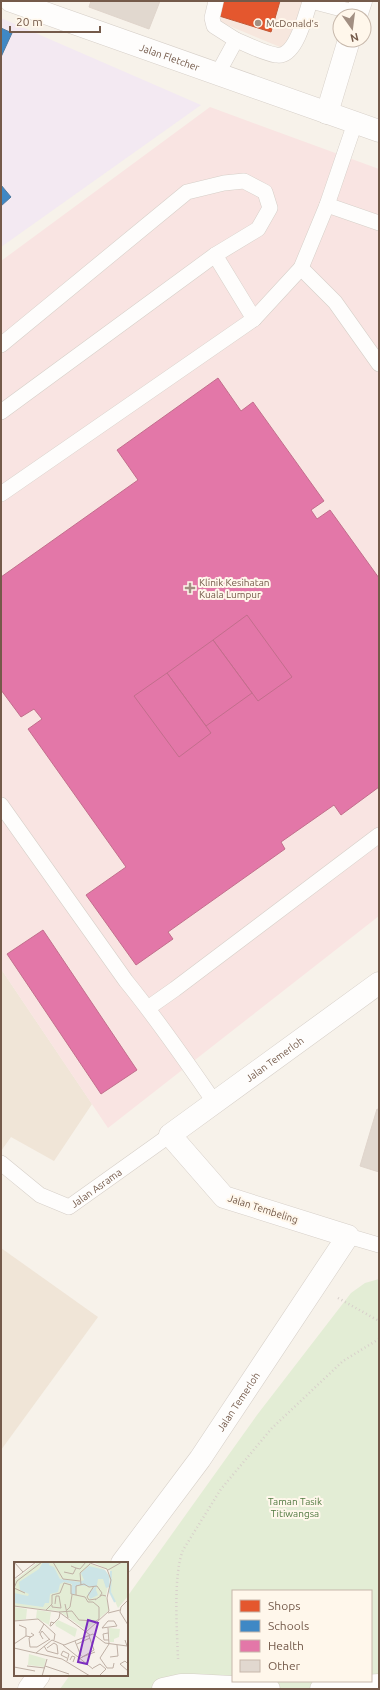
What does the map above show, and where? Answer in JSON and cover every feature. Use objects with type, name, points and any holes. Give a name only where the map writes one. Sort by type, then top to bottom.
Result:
[{"type":"street","name":"Jalan Fletcher","points":[[11,1],[379,131]]},
{"type":"street","points":[[327,113],[347,48]]},
{"type":"street","name":"Jalan Temerloh","points":[[170,1135],[379,983]]},
{"type":"street","name":"Jalan Tembeling","points":[[170,1135],[224,1197],[348,1236]]},
{"type":"street","name":"Jalan Temerloh","points":[[123,1562],[200,1459],[348,1236]]},
{"type":"street","points":[[29,1689],[38,1676]]},
{"type":"street","points":[[321,1689],[379,1685]]},
{"type":"street","points":[[172,1687],[269,1689]]},
{"type":"lane","points":[[216,1],[212,18],[214,26],[236,40],[278,56],[288,53],[294,47],[310,2],[346,8]]},
{"type":"lane","points":[[218,73],[236,40]]},
{"type":"lane","points":[[1,494],[254,319],[301,268],[327,205],[355,123]]},
{"type":"lane","points":[[1,345],[187,192],[224,183],[244,181],[265,192],[270,208],[258,229],[215,254],[1,412]]},
{"type":"lane","points":[[327,205],[379,224]]},
{"type":"lane","points":[[215,254],[254,319]]},
{"type":"lane","points":[[301,268],[335,302],[379,364]]},
{"type":"lane","points":[[1,805],[126,981],[177,1047],[215,1103]]},
{"type":"lane","points":[[148,1008],[379,835]]},
{"type":"lane","name":"Jalan Asrama","points":[[1,1164],[40,1195],[69,1207],[170,1135]]},
{"type":"lane","name":"Jalan Tembeling","points":[[348,1236],[379,1245]]},
{"type":"path","points":[[334,1295],[379,1321]]},
{"type":"path","points":[[172,1687],[178,1662],[177,1604],[179,1560],[183,1550],[221,1489],[272,1428],[343,1361],[379,1339]]},
{"type":"shaded area","points":[[225,1],[305,1],[285,46],[280,47],[220,22]]},
{"type":"shaded area","points":[[1,18],[201,105],[1,247]]},
{"type":"shaded area","name":"Klinik Kesihatan Kuala Lumpur","points":[[210,107],[379,169],[379,916],[108,1128],[1,969],[1,261]]},
{"type":"shaded area","points":[[1,969],[92,1104],[54,1161],[11,1137],[1,1151]]},
{"type":"shaded area","points":[[1,1248],[98,1317],[1,1450]]},
{"type":"green space","name":"Taman Tasik Titiwangsa","points":[[379,1279],[379,1689],[60,1689],[69,1676],[128,1676],[128,1596],[257,1415],[351,1293],[365,1283]]},
{"type":"building: Shops","name":"McDonald's","points":[[221,1],[280,1],[271,32],[216,15]]},
{"type":"building: Schools","points":[[1,28],[12,33],[1,57]]},
{"type":"building: Schools","points":[[1,185],[11,197],[1,206]]},
{"type":"building: Health","points":[[218,378],[241,411],[253,402],[324,501],[311,510],[317,519],[330,510],[379,578],[379,787],[341,815],[334,805],[281,842],[285,849],[168,932],[173,939],[136,965],[86,895],[126,867],[28,729],[42,719],[34,709],[21,717],[1,690],[1,577],[138,480],[117,450]]},
{"type":"building: Health","points":[[247,615],[292,677],[258,701],[213,640]]},
{"type":"building: Health","points":[[213,640],[252,693],[206,726],[167,673]]},
{"type":"building: Health","points":[[167,673],[211,733],[179,757],[134,696]]},
{"type":"building: Health","points":[[43,930],[137,1070],[101,1094],[7,954]]},
{"type":"building: Other","points":[[91,1],[160,1],[149,29],[89,7]]},
{"type":"building: Other","points":[[377,1109],[379,1110],[379,1172],[360,1166]]},
{"type":"place","name":"McDonald's","points":[[258,23]]},
{"type":"place","name":"Klinik Kesihatan Kuala Lumpur","points":[[190,588]]}]
